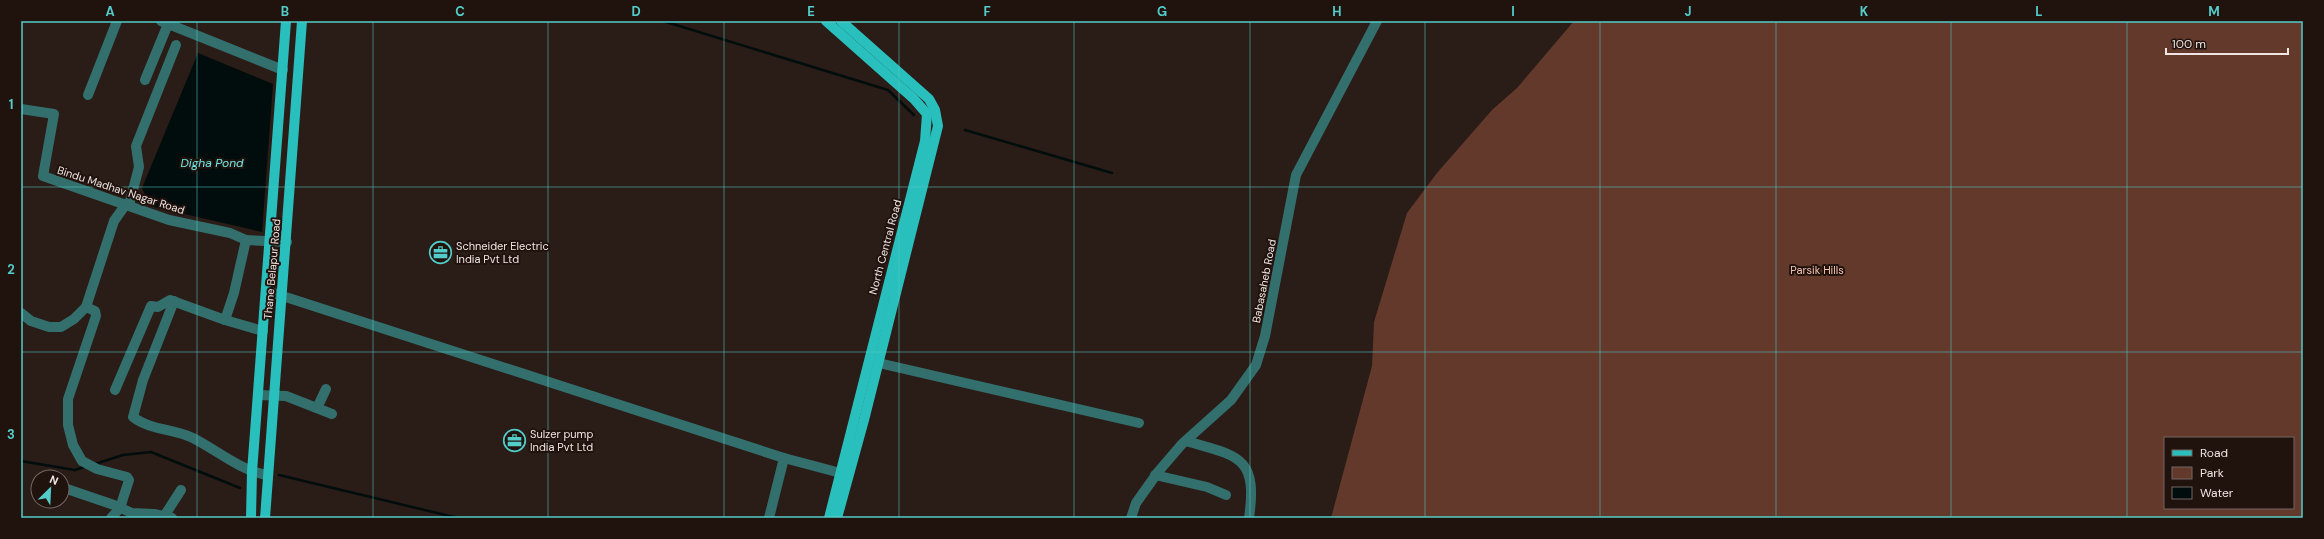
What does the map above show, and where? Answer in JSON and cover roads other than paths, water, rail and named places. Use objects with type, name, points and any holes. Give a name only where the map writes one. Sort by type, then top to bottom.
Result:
[{"type":"main road","name":"Thane Belapur Road","points":[[251,518],[252,472],[271,241],[286,21]]},
{"type":"main road","name":"Thane Belapur Road","points":[[265,518],[266,475],[287,242],[302,21]]},
{"type":"main road","points":[[826,21],[932,113]]},
{"type":"main road","name":"North Central Road","points":[[829,518],[844,474],[873,362],[936,143],[938,126],[932,113],[929,98],[842,21]]},
{"type":"main road","name":"North Central Road","points":[[837,518],[844,474]]},
{"type":"street","points":[[88,95],[117,21]]},
{"type":"street","name":"Babasaheb Road","points":[[1131,518],[1136,503],[1155,475],[1186,441],[1231,400],[1256,365],[1265,336],[1296,175],[1377,21]]},
{"type":"street","points":[[145,80],[165,22],[283,70]]},
{"type":"street","points":[[21,313],[31,321],[49,327],[61,327],[86,307],[114,221],[128,205],[139,167],[136,146],[176,45]]},
{"type":"street","name":"Bindu Madhav Nagar Road","points":[[21,109],[54,114],[43,176],[169,220],[230,233],[246,240],[287,242]]},
{"type":"street","points":[[225,320],[234,293],[246,240]]},
{"type":"street","points":[[266,291],[784,458],[844,474]]},
{"type":"street","points":[[115,390],[150,307],[158,307],[170,300],[225,320],[263,331]]},
{"type":"street","points":[[174,301],[143,380],[133,417],[140,423],[192,438],[230,462],[252,472],[266,475]]},
{"type":"street","points":[[86,307],[95,311],[96,316],[68,399],[67,412],[73,445],[82,461],[129,480],[120,508],[111,518]]},
{"type":"street","points":[[873,362],[1139,424]]},
{"type":"street","points":[[317,408],[326,389]]},
{"type":"street","points":[[258,395],[273,395],[293,398],[332,414]]},
{"type":"street","points":[[1186,441],[1230,454],[1244,465],[1249,472],[1251,481],[1250,518]]},
{"type":"street","points":[[769,518],[784,458]]},
{"type":"street","points":[[1155,475],[1207,486],[1226,496]]},
{"type":"street","points":[[70,490],[140,515],[144,513],[166,517],[181,490]]},
{"type":"water","name":"Digha Pond","points":[[198,53],[273,84],[262,232],[150,206],[142,188]]},
{"type":"waterway","points":[[663,21],[888,90],[914,115]]},
{"type":"waterway","points":[[965,130],[1112,173]]},
{"type":"waterway","points":[[95,464],[123,455],[151,452],[240,488]]},
{"type":"waterway","points":[[21,461],[75,470],[87,466]]},
{"type":"waterway","points":[[279,475],[458,518]]},
{"type":"place","name":"Schneider Electric India Pvt Ltd","points":[[440,252]]},
{"type":"place","name":"Sulzer pump India Pvt Ltd","points":[[514,440]]},
{"type":"park label","name":"Parsik Hills","points":[[1817,270]]}]
